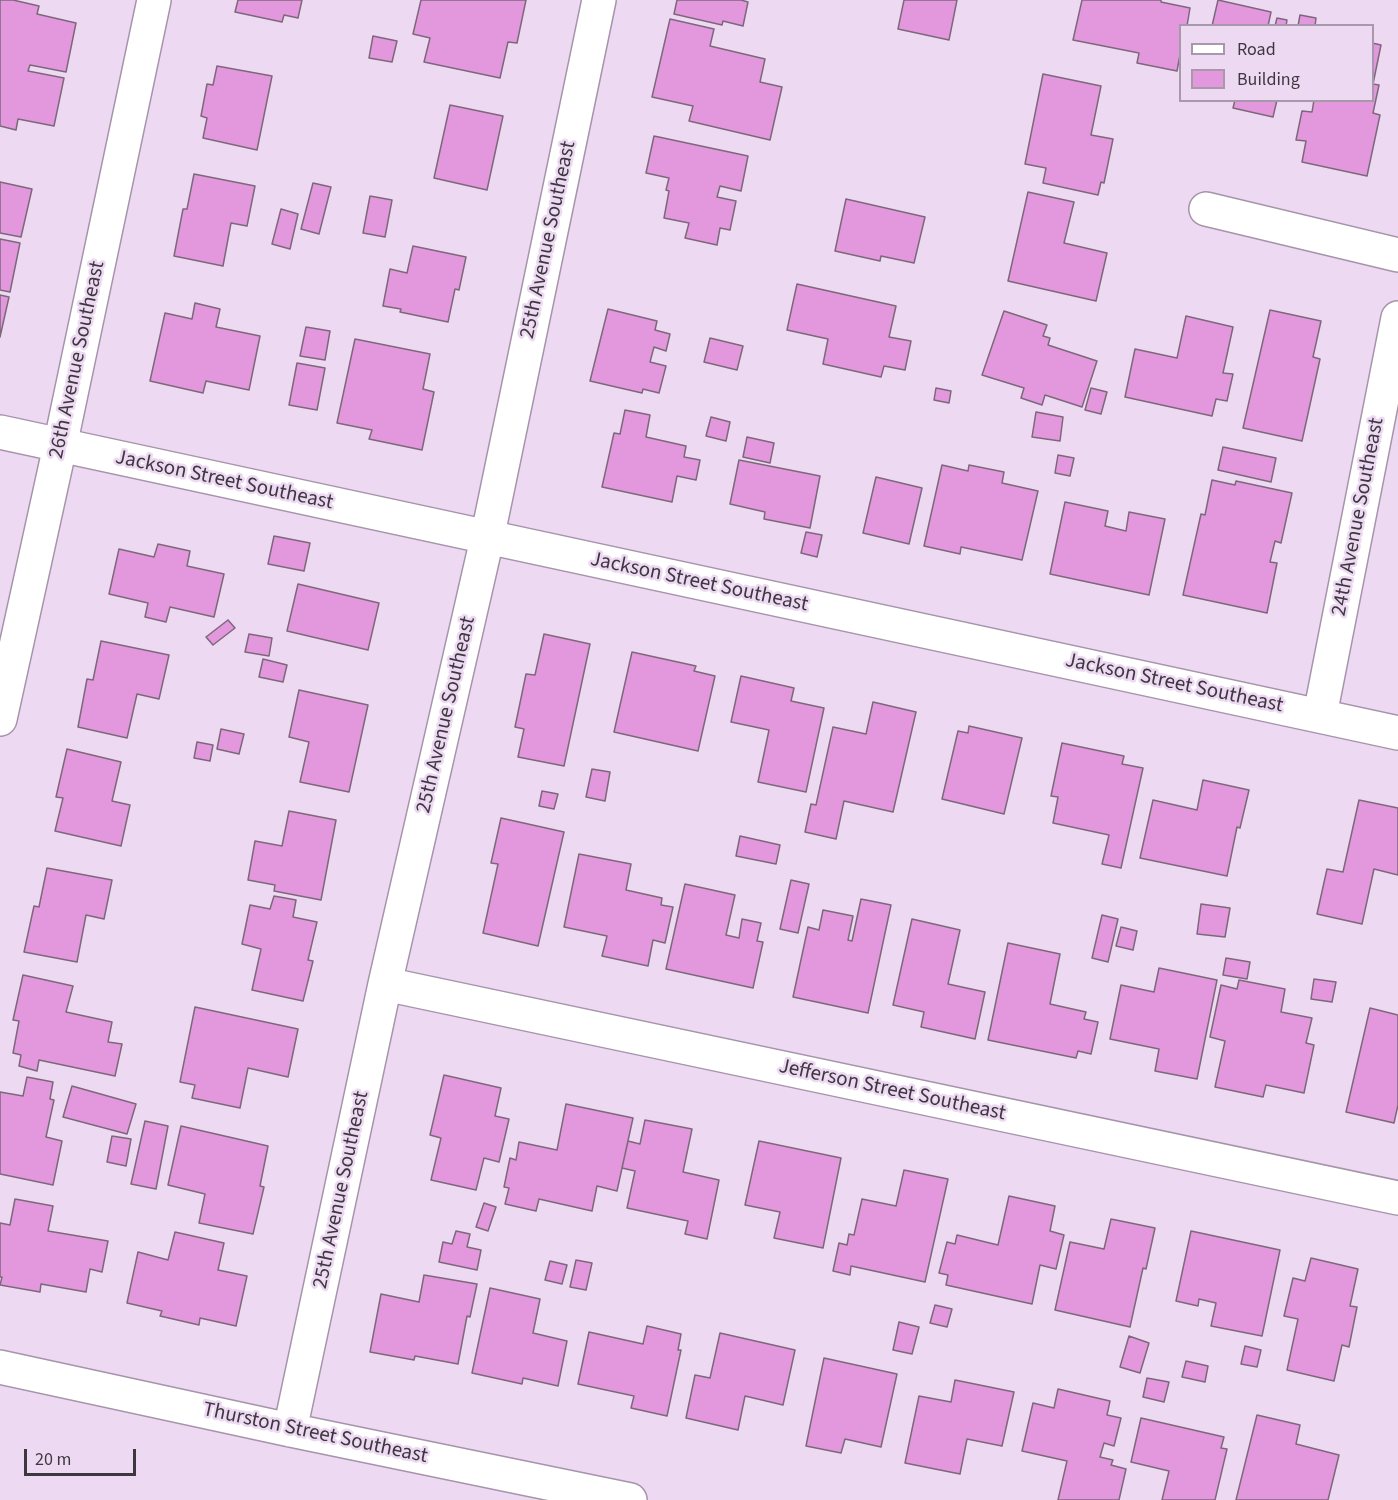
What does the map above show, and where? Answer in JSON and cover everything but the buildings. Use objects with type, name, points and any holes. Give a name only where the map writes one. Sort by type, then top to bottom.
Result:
[{"type":"street","name":"26th Avenue Southeast","points":[[0,719],[154,0]]},
{"type":"street","name":"25th Avenue Southeast","points":[[290,1430],[386,984],[487,539],[599,0]]},
{"type":"street","points":[[1206,209],[1398,255]]},
{"type":"street","name":"24th Avenue Southeast","points":[[1320,715],[1398,318]]},
{"type":"street","name":"Jackson Street Southeast","points":[[0,432],[487,539],[1398,733]]},
{"type":"street","name":"Jefferson Street Southeast","points":[[386,984],[1398,1198]]},
{"type":"street","name":"Thurston Street Southeast","points":[[0,1367],[630,1500]]}]
